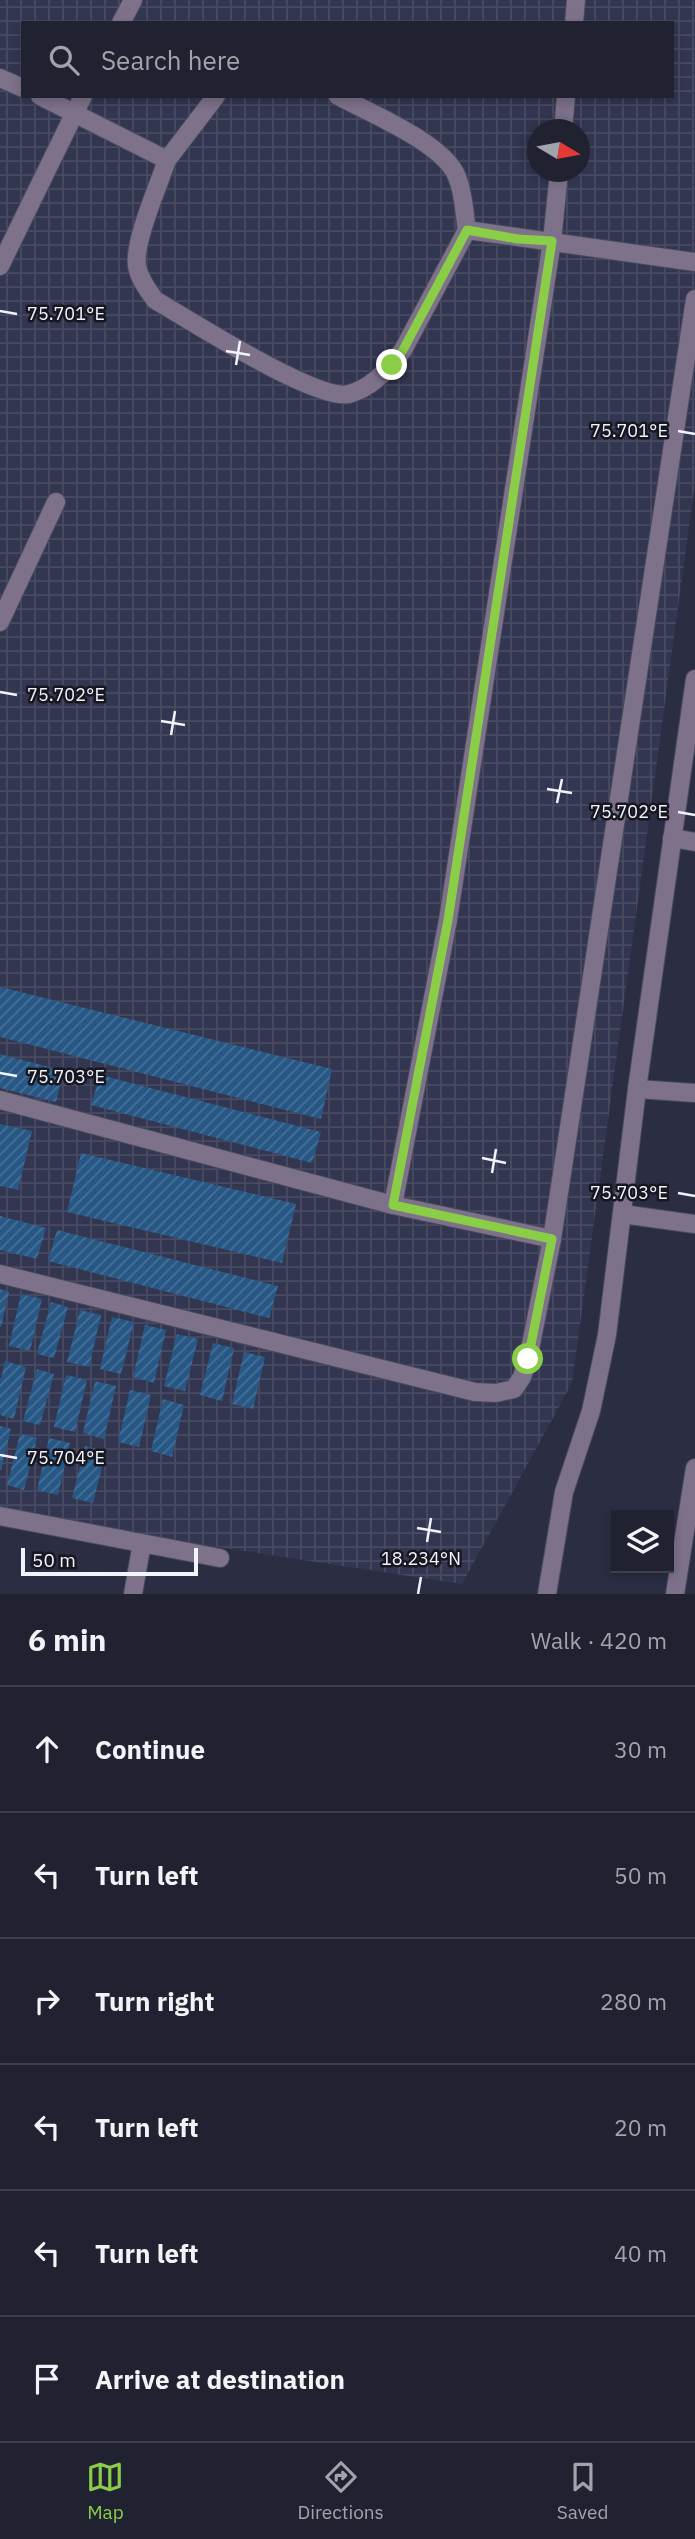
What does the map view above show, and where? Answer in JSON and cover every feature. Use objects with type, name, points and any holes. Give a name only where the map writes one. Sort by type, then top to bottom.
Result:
[{"type":"street","points":[[122,21],[133,0]]},
{"type":"street","points":[[574,21],[576,0]]},
{"type":"street","points":[[0,78],[21,87]]},
{"type":"street","points":[[44,98],[167,160]]},
{"type":"street","points":[[0,266],[82,98]]},
{"type":"street","points":[[214,98],[167,160],[139,245],[137,265],[144,285],[155,300],[261,362],[327,392],[347,395],[365,387],[392,365],[403,350],[467,230],[457,176],[446,159],[428,144],[342,98]]},
{"type":"street","points":[[564,119],[566,98]]},
{"type":"street","points":[[393,1205],[448,920],[552,241],[558,182]]},
{"type":"street","points":[[467,230],[695,262]]},
{"type":"street","points":[[0,1274],[475,1392],[496,1393],[514,1389],[522,1377],[528,1359],[552,1239],[695,299]]},
{"type":"street","points":[[0,622],[56,502]]},
{"type":"street","points":[[547,1594],[564,1492],[580,1450],[601,1370],[637,1089],[695,679]]},
{"type":"street","points":[[672,838],[695,842]]},
{"type":"street","points":[[637,1089],[695,1093]]},
{"type":"street","points":[[0,1100],[393,1205],[552,1239]]},
{"type":"street","points":[[622,1214],[695,1224]]},
{"type":"street","points":[[675,1594],[691,1521],[695,1468]]},
{"type":"street","points":[[0,1516],[220,1558]]},
{"type":"street","points":[[133,1594],[142,1543]]},
{"type":"shaded area","points":[[0,0],[695,0],[695,483],[572,1383],[462,1584],[0,1514]]},
{"type":"building","points":[[0,987],[332,1069],[321,1119],[0,1037]]},
{"type":"building","points":[[0,1054],[64,1071],[56,1102],[0,1088]]},
{"type":"building","points":[[100,1075],[321,1132],[312,1163],[91,1105]]},
{"type":"building","points":[[0,1124],[32,1131],[18,1190],[0,1186]]},
{"type":"building","points":[[81,1153],[296,1204],[282,1263],[67,1212]]},
{"type":"building","points":[[0,1216],[46,1228],[37,1259],[0,1250]]},
{"type":"building","points":[[57,1230],[278,1286],[269,1318],[48,1261]]},
{"type":"building","points":[[0,1289],[9,1292],[1,1327],[0,1327]]},
{"type":"building","points":[[21,1294],[42,1299],[30,1351],[9,1346]]},
{"type":"building","points":[[51,1302],[68,1307],[54,1358],[37,1354]]},
{"type":"building","points":[[80,1310],[101,1315],[89,1367],[67,1362]]},
{"type":"building","points":[[112,1317],[134,1322],[121,1374],[100,1369]]},
{"type":"building","points":[[145,1325],[166,1330],[154,1383],[133,1377]]},
{"type":"building","points":[[177,1334],[198,1339],[185,1391],[164,1386]]},
{"type":"building","points":[[213,1343],[234,1348],[222,1401],[200,1395]]},
{"type":"building","points":[[244,1352],[265,1357],[253,1409],[232,1404]]},
{"type":"building","points":[[5,1361],[26,1367],[14,1419],[0,1415],[0,1383]]},
{"type":"building","points":[[37,1369],[54,1374],[40,1425],[23,1421]]},
{"type":"building","points":[[66,1375],[87,1380],[75,1432],[54,1427]]},
{"type":"building","points":[[95,1381],[116,1386],[104,1439],[83,1433]]},
{"type":"building","points":[[130,1390],[151,1395],[139,1447],[118,1442]]},
{"type":"building","points":[[163,1399],[184,1405],[172,1457],[151,1451]]},
{"type":"building","points":[[0,1426],[11,1429],[1,1470],[0,1469]]},
{"type":"building","points":[[20,1434],[37,1438],[24,1490],[7,1485]]},
{"type":"building","points":[[49,1438],[70,1443],[58,1495],[37,1490]]},
{"type":"building","points":[[85,1446],[106,1451],[93,1503],[72,1498]]},
{"type":"route","points":[[392,365],[403,350],[467,230],[518,239],[552,241],[448,920],[393,1205],[552,1239],[528,1359]]}]
